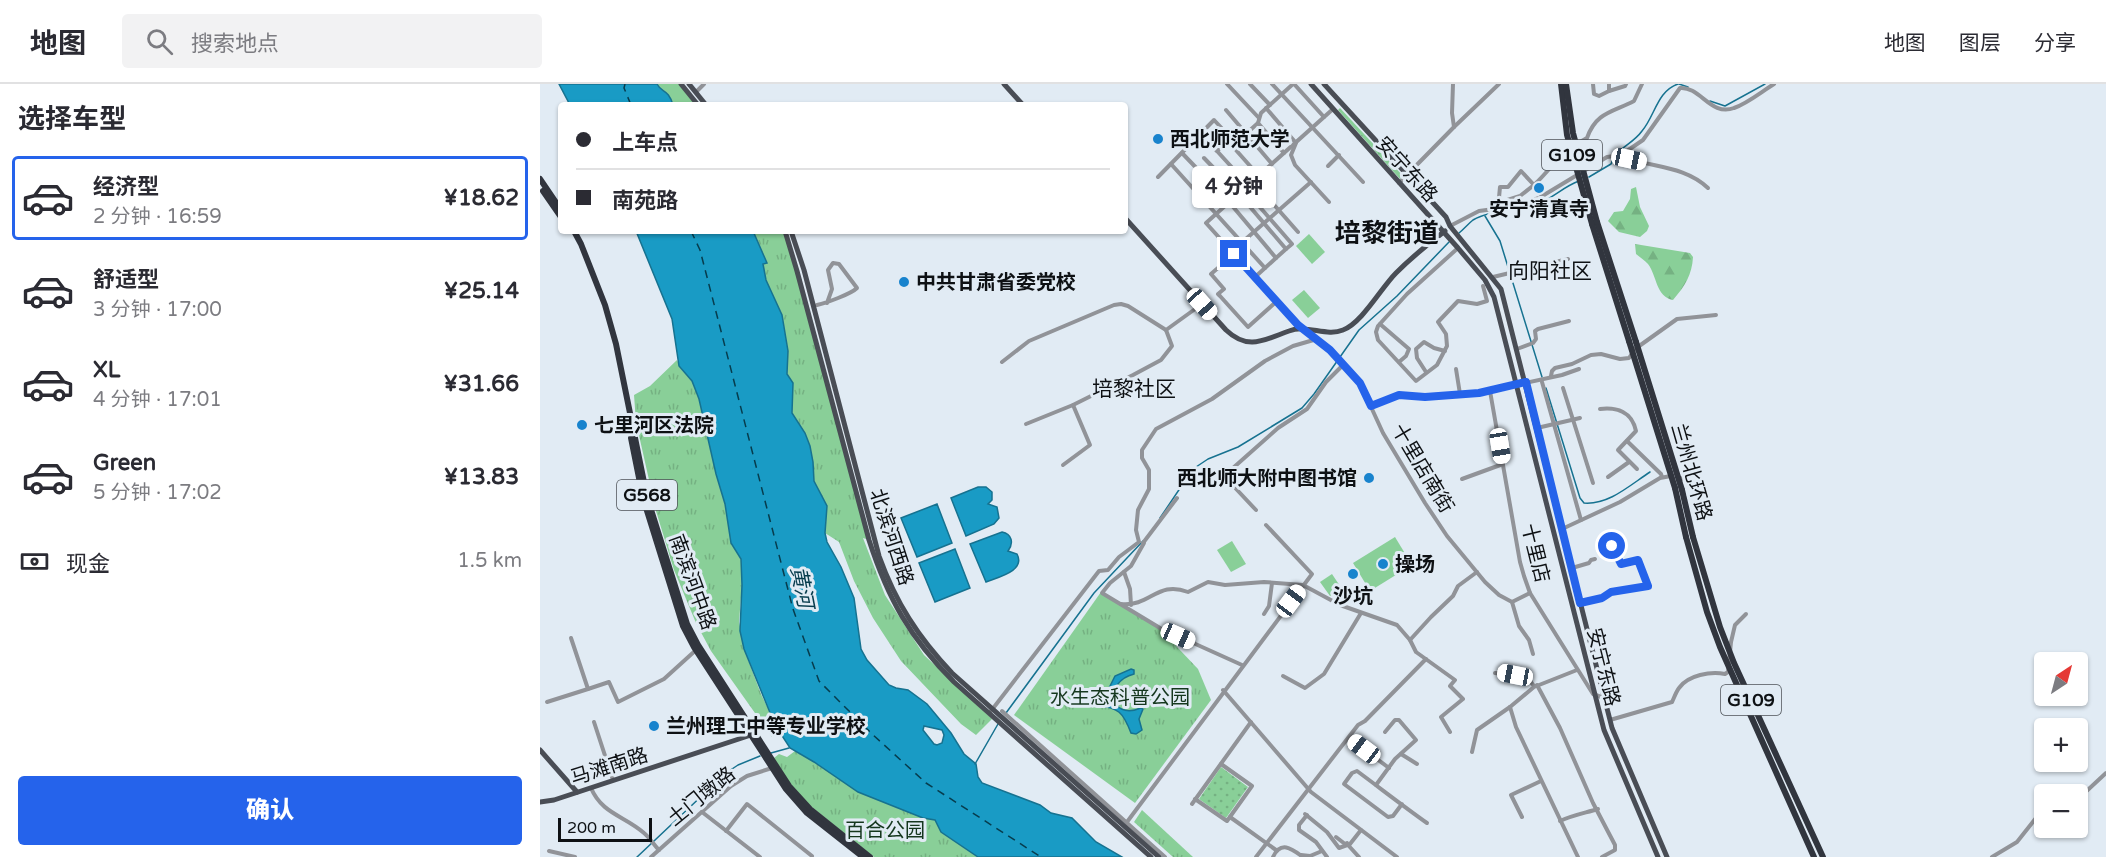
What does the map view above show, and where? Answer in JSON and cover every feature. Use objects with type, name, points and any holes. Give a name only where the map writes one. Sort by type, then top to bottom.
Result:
[{"type":"highway","name":"兰州北环路","points":[[1561,84],[1568,135],[1678,489],[1707,612],[1724,656],[1814,857]]},
{"type":"highway","name":"兰州北环路","points":[[1566,84],[1573,133],[1594,223]]},
{"type":"highway","points":[[540,179],[558,206]]},
{"type":"highway","points":[[540,186],[558,212]]},
{"type":"highway","name":"南滨河中路","points":[[573,234],[608,325],[643,498],[683,626],[696,650],[754,734]]},
{"type":"highway","name":"南滨河中路","points":[[574,234],[581,244],[614,334],[647,497],[687,624],[786,789],[807,813],[859,856]]},
{"type":"highway","name":"兰州北环路","points":[[1690,537],[1734,663],[1823,857]]},
{"type":"highway","name":"南滨河中路","points":[[774,767],[810,809],[870,857]]},
{"type":"main road","points":[[681,84],[696,102]]},
{"type":"main road","points":[[689,84],[704,102]]},
{"type":"main road","points":[[1004,84],[1020,102]]},
{"type":"main road","name":"安宁东路","points":[[1311,84],[1456,246],[1485,280],[1494,297],[1604,730],[1656,856]]},
{"type":"main road","name":"安宁东路","points":[[1324,84],[1446,217],[1450,226],[1501,289],[1610,720],[1665,855]]},
{"type":"main road","points":[[1128,221],[1226,330],[1245,342],[1270,339],[1303,328],[1327,332],[1343,331],[1364,313],[1395,274],[1450,226]]},
{"type":"main road","name":"北滨河西路","points":[[785,234],[798,271],[868,540],[880,576],[892,602],[932,660],[991,712],[1005,720],[1159,857]]},
{"type":"main road","name":"北滨河西路","points":[[792,234],[804,270],[879,556],[889,584],[906,616],[930,650],[991,712]]},
{"type":"main road","name":"北滨河西路","points":[[1005,720],[1151,857]]},
{"type":"main road","name":"马滩南路","points":[[540,802],[554,800],[754,734]]},
{"type":"main road","points":[[540,750],[577,792]]},
{"type":"street","points":[[696,92],[704,84]]},
{"type":"street","points":[[1227,84],[1284,153]]},
{"type":"street","points":[[1231,88],[1236,84]]},
{"type":"street","points":[[1250,84],[1296,143]]},
{"type":"street","points":[[1272,84],[1363,182]]},
{"type":"street","points":[[1217,151],[1232,140],[1238,141],[1246,134],[1259,121],[1261,113],[1293,84],[1324,117]]},
{"type":"street","points":[[1453,84],[1454,127]]},
{"type":"street","points":[[1399,183],[1500,84]]},
{"type":"street","points":[[1593,84],[1594,94],[1599,96],[1626,84]]},
{"type":"street","points":[[1609,84],[1609,91]]},
{"type":"street","points":[[1450,226],[1479,211],[1520,196],[1544,177],[1566,150],[1576,142],[1587,138],[1591,126],[1606,112],[1634,101],[1642,84]]},
{"type":"street","points":[[1498,205],[1509,207],[1548,194],[1564,181],[1643,140],[1680,88],[1694,92],[1714,108],[1732,109],[1774,84]]},
{"type":"street","points":[[1216,213],[1333,109]]},
{"type":"street","points":[[1226,110],[1272,164]]},
{"type":"street","points":[[1158,177],[1214,120],[1259,176]]},
{"type":"street","points":[[1199,135],[1248,185]]},
{"type":"street","points":[[1296,143],[1291,155],[1295,165],[1329,202]]},
{"type":"street","points":[[1182,153],[1229,202],[1276,258]]},
{"type":"street","points":[[1328,166],[1339,155]]},
{"type":"street","points":[[1616,156],[1677,169],[1708,188]]},
{"type":"street","points":[[1204,158],[1239,194],[1286,249]]},
{"type":"street","points":[[1172,164],[1265,268]]},
{"type":"street","points":[[1498,205],[1500,187],[1508,187],[1521,171],[1534,185]]},
{"type":"street","points":[[1253,181],[1298,232]]},
{"type":"street","points":[[1277,302],[1248,327],[1218,294],[1224,289],[1212,274],[1242,242],[1311,182]]},
{"type":"street","points":[[1244,189],[1292,244],[1255,277]]},
{"type":"street","name":"十里店南街","points":[[1216,213],[1206,223],[1277,302],[1340,360],[1360,383],[1383,433],[1447,536],[1499,595],[1512,602]]},
{"type":"street","points":[[1456,246],[1380,324],[1376,332],[1378,339],[1416,381],[1437,365],[1447,346],[1446,334],[1438,322],[1458,301],[1477,304],[1487,301],[1483,286]]},
{"type":"street","points":[[1492,277],[1568,259]]},
{"type":"street","points":[[817,305],[827,303],[854,292],[857,288],[839,264],[833,263],[828,270],[832,289],[827,303]]},
{"type":"street","points":[[1002,362],[1029,341],[1121,304],[1166,330],[1172,346],[1161,360],[1073,405],[1026,424]]},
{"type":"street","points":[[1166,330],[1202,304]]},
{"type":"street","points":[[1551,376],[1555,368],[1572,364],[1591,355],[1629,358],[1635,349],[1677,319],[1716,315]]},
{"type":"street","points":[[1517,349],[1531,344],[1536,339],[1535,331],[1569,321]]},
{"type":"street","points":[[1380,324],[1409,349],[1416,349],[1424,342],[1445,351]]},
{"type":"street","points":[[1142,542],[1136,530],[1138,510],[1149,489],[1149,470],[1142,458],[1142,450],[1156,429],[1212,399],[1265,361],[1293,346],[1317,339]]},
{"type":"street","points":[[1399,362],[1406,356],[1409,349]]},
{"type":"street","points":[[1416,349],[1417,358],[1426,372]]},
{"type":"street","points":[[1256,510],[1224,476],[1278,428],[1307,409],[1340,360]]},
{"type":"street","points":[[1456,369],[1460,394]]},
{"type":"street","points":[[1371,406],[1399,395],[1425,397],[1490,391],[1579,369]]},
{"type":"street","points":[[1542,380],[1581,520]]},
{"type":"street","points":[[1563,388],[1593,483]]},
{"type":"street","name":"十里店","points":[[1490,391],[1520,562],[1530,593],[1577,670],[1596,696]]},
{"type":"street","points":[[1063,465],[1090,445],[1073,405]]},
{"type":"street","points":[[1600,409],[1619,410],[1631,418],[1636,431],[1618,450],[1637,469]]},
{"type":"street","points":[[1537,428],[1580,418]]},
{"type":"street","points":[[1627,441],[1662,477]]},
{"type":"street","points":[[1608,477],[1629,462]]},
{"type":"street","points":[[1462,479],[1503,464]]},
{"type":"street","points":[[1562,528],[1620,502],[1662,477],[1672,476],[1689,480]]},
{"type":"street","points":[[1177,498],[1142,542],[1131,566],[1110,583],[1102,593],[1160,628],[1242,665]]},
{"type":"street","points":[[1127,822],[1223,690],[1312,574],[1266,525]]},
{"type":"street","points":[[1580,603],[1602,598],[1611,592],[1648,586],[1638,560],[1620,563],[1612,546],[1613,542],[1622,538]]},
{"type":"street","points":[[991,712],[1099,571],[1108,570],[1119,557],[1142,542]]},
{"type":"street","points":[[1572,567],[1589,563],[1595,559]]},
{"type":"street","points":[[1124,572],[1130,589],[1131,605]]},
{"type":"street","points":[[1410,640],[1453,596],[1458,586],[1477,572]]},
{"type":"street","points":[[1121,603],[1131,605],[1168,589],[1178,588],[1188,592],[1208,582],[1225,585],[1272,583],[1303,585],[1340,605],[1397,625],[1410,640],[1416,652],[1455,680],[1450,686],[1463,699],[1441,717],[1450,732]]},
{"type":"street","points":[[1264,614],[1269,606],[1272,583]]},
{"type":"street","points":[[1530,593],[1512,602],[1519,626],[1533,654]]},
{"type":"street","points":[[1283,676],[1305,688],[1324,674],[1361,613]]},
{"type":"street","points":[[1610,720],[1672,702],[1679,687],[1686,681],[1713,672],[1725,674],[1728,672],[1731,642],[1736,626],[1746,614]]},
{"type":"street","points":[[571,638],[588,689]]},
{"type":"street","points":[[548,702],[609,682],[618,702],[664,679],[696,650]]},
{"type":"street","points":[[1256,857],[1358,725],[1365,721],[1426,659]]},
{"type":"street","points":[[1472,752],[1477,730],[1535,686],[1577,670]]},
{"type":"street","points":[[1495,673],[1526,676],[1535,686],[1560,728],[1616,848],[1602,857]]},
{"type":"street","points":[[1223,690],[1309,789],[1397,857]]},
{"type":"street","points":[[1596,696],[1604,698]]},
{"type":"street","points":[[1510,707],[1516,728],[1578,857]]},
{"type":"street","points":[[999,715],[1127,822],[1165,857]]},
{"type":"street","points":[[1376,785],[1401,754],[1416,740],[1399,720],[1395,720],[1385,732]]},
{"type":"street","points":[[594,722],[613,780]]},
{"type":"street","points":[[1192,804],[1251,722]]},
{"type":"street","points":[[1349,738],[1389,768]]},
{"type":"street","points":[[1401,754],[1417,764]]},
{"type":"street","points":[[1195,799],[1227,821],[1230,817],[1252,786],[1221,764]]},
{"type":"street","name":"土门墩路","points":[[651,857],[731,786],[747,776],[774,767]]},
{"type":"street","points":[[1402,804],[1393,816],[1388,818],[1344,784],[1352,773],[1357,771],[1402,804],[1427,823]]},
{"type":"street","points":[[2088,790],[2106,773]]},
{"type":"street","points":[[1522,817],[1511,795],[1541,781]]},
{"type":"street","points":[[591,788],[595,798],[614,815],[646,834],[659,850]]},
{"type":"street","points":[[726,831],[747,804],[812,856]]},
{"type":"street","points":[[1560,821],[1575,814],[1579,815],[1598,809]]},
{"type":"street","points":[[702,813],[760,857]]},
{"type":"street","points":[[1327,857],[1316,842],[1299,830],[1299,825],[1306,814],[1327,832],[1340,848],[1350,844],[1361,830]]},
{"type":"street","points":[[1230,817],[1276,850]]},
{"type":"street","points":[[1992,857],[2017,842],[2034,821]]},
{"type":"street","points":[[1336,837],[1345,844],[1350,844],[1359,857]]},
{"type":"street","points":[[1273,857],[1276,850],[1285,847],[1289,847],[1301,856],[1310,856],[1322,850]]},
{"type":"street","points":[[549,851],[575,857]]},
{"type":"street","points":[[1656,856],[1665,855]]},
{"type":"green space","points":[[657,84],[682,84],[697,102],[672,102]]},
{"type":"green space","points":[[1340,108],[1403,176],[1400,179],[1338,110]]},
{"type":"green space","points":[[1636,187],[1640,207],[1649,226],[1640,237],[1619,232],[1608,221],[1614,212],[1623,211],[1630,199],[1631,189]]},
{"type":"green space","points":[[754,234],[786,234],[869,540],[863,538],[885,595],[924,655],[992,719],[976,735],[961,724],[901,661],[873,618],[854,581],[839,542],[825,533],[827,506],[814,481],[813,462],[807,438],[792,413],[793,383],[787,374],[788,351],[782,315],[766,280],[763,264],[767,263]]},
{"type":"green space","points":[[1309,234],[1325,252],[1312,264],[1296,246]]},
{"type":"green space","points":[[1635,244],[1690,253],[1693,257],[1687,280],[1673,300],[1663,295],[1648,264],[1636,254]]},
{"type":"green space","points":[[1304,290],[1320,308],[1308,318],[1292,300]]},
{"type":"green space","points":[[677,360],[692,381],[699,399],[725,504],[731,543],[741,559],[742,585],[739,622],[747,657],[761,694],[782,737],[772,737],[711,651],[696,623],[674,570],[656,511],[636,422],[634,395],[650,386]]},
{"type":"green space","name":"操场","points":[[1395,537],[1412,565],[1370,591],[1353,563]]},
{"type":"green space","points":[[1232,541],[1246,564],[1231,572],[1217,550]]},
{"type":"green space","points":[[1332,574],[1346,595],[1339,599],[1335,593],[1330,596],[1320,582]]},
{"type":"green space","name":"水生态科普公园","points":[[1101,592],[1160,629],[1198,669],[1211,700],[1135,803],[1014,715]]},
{"type":"green space","name":"百合公园","points":[[795,751],[841,780],[923,818],[935,820],[941,832],[978,857],[874,857],[808,804],[789,782],[774,758],[779,754],[787,757]]},
{"type":"green space","points":[[1221,767],[1248,787],[1226,818],[1199,799]]},
{"type":"green space","points":[[1142,810],[1193,857],[1173,857],[1134,822]]},
{"type":"water","points":[[559,84],[657,84],[672,102],[568,102]]},
{"type":"water","name":"黄河","points":[[637,234],[754,234],[767,263],[763,264],[766,280],[782,315],[788,351],[787,374],[793,383],[792,413],[805,433],[810,446],[814,481],[827,506],[825,533],[827,542],[854,598],[861,649],[867,660],[889,685],[908,690],[927,704],[951,733],[964,754],[976,764],[978,777],[982,783],[1040,805],[1051,813],[1072,818],[1096,842],[1122,857],[978,857],[941,832],[935,820],[923,818],[858,792],[790,748],[775,725],[744,649],[740,631],[741,559],[731,543],[725,504],[699,399],[692,381],[679,366],[672,319]],"holes":[[[924,726],[942,730],[944,735],[942,743],[934,744],[923,730]]]},
{"type":"water","points":[[978,487],[986,487],[992,492],[992,500],[988,504],[997,507],[999,518],[994,524],[966,536],[951,498]]},
{"type":"water","points":[[937,504],[952,543],[917,557],[901,518]]},
{"type":"water","points":[[1002,532],[1011,539],[1008,551],[1017,554],[1018,565],[1009,572],[986,582],[970,544]]},
{"type":"water","points":[[955,549],[970,588],[935,602],[919,563]]},
{"type":"water","points":[[1131,669],[1134,670],[1134,674],[1124,678],[1118,685],[1114,692],[1114,699],[1122,709],[1130,711],[1143,709],[1139,719],[1142,730],[1136,734],[1131,733],[1119,712],[1096,705],[1092,698],[1097,692],[1108,690],[1115,676]]},
{"type":"waterway","points":[[1589,177],[1611,164],[1620,150],[1634,140],[1646,125],[1665,92],[1678,84]]},
{"type":"waterway","points":[[1679,84],[1688,87]]},
{"type":"waterway","points":[[1710,101],[1725,106],[1765,84]]},
{"type":"waterway","points":[[1459,233],[1480,216],[1542,202],[1579,181]]},
{"type":"waterway","points":[[1485,216],[1500,241],[1542,377]]},
{"type":"waterway","points":[[1160,518],[1193,469],[1208,459],[1238,447],[1302,408],[1359,330],[1397,296],[1449,242]]},
{"type":"waterway","points":[[1546,388],[1580,498],[1584,503],[1593,503],[1611,497],[1650,472]]},
{"type":"waterway","points":[[1006,713],[1094,593],[1143,541]]},
{"type":"waterway","points":[[975,764],[998,724]]},
{"type":"waterway","points":[[771,753],[789,748]]},
{"type":"waterway","points":[[637,857],[726,773],[760,756]]},
{"type":"ferry route","points":[[625,84],[624,88],[630,102]]},
{"type":"ferry route","points":[[692,234],[700,250],[793,609],[819,681],[926,783],[1041,857]]},
{"type":"place","name":"西北师范大学","points":[[1158,139]]},
{"type":"place","name":"安宁清真寺","points":[[1539,188]]},
{"type":"place","name":"中共甘肃省委党校","points":[[904,282]]},
{"type":"place","name":"七里河区法院","points":[[582,425]]},
{"type":"place","name":"西北师大附中图书馆","points":[[1369,478]]},
{"type":"place","name":"操场","points":[[1383,564]]},
{"type":"place","name":"沙坑","points":[[1353,574]]},
{"type":"place","name":"兰州理工中等专业学校","points":[[654,726]]},
{"type":"district","name":"培黎街道","points":[[1387,233]]},
{"type":"district","name":"向阳社区","points":[[1550,271]]},
{"type":"district","name":"培黎社区","points":[[1134,389]]},
{"type":"route","points":[[1234,254],[1298,325],[1330,350],[1360,383],[1371,406],[1399,395],[1425,397],[1479,393],[1526,382],[1580,603],[1602,598],[1611,592],[1648,586],[1638,560],[1621,564],[1612,546]]}]
